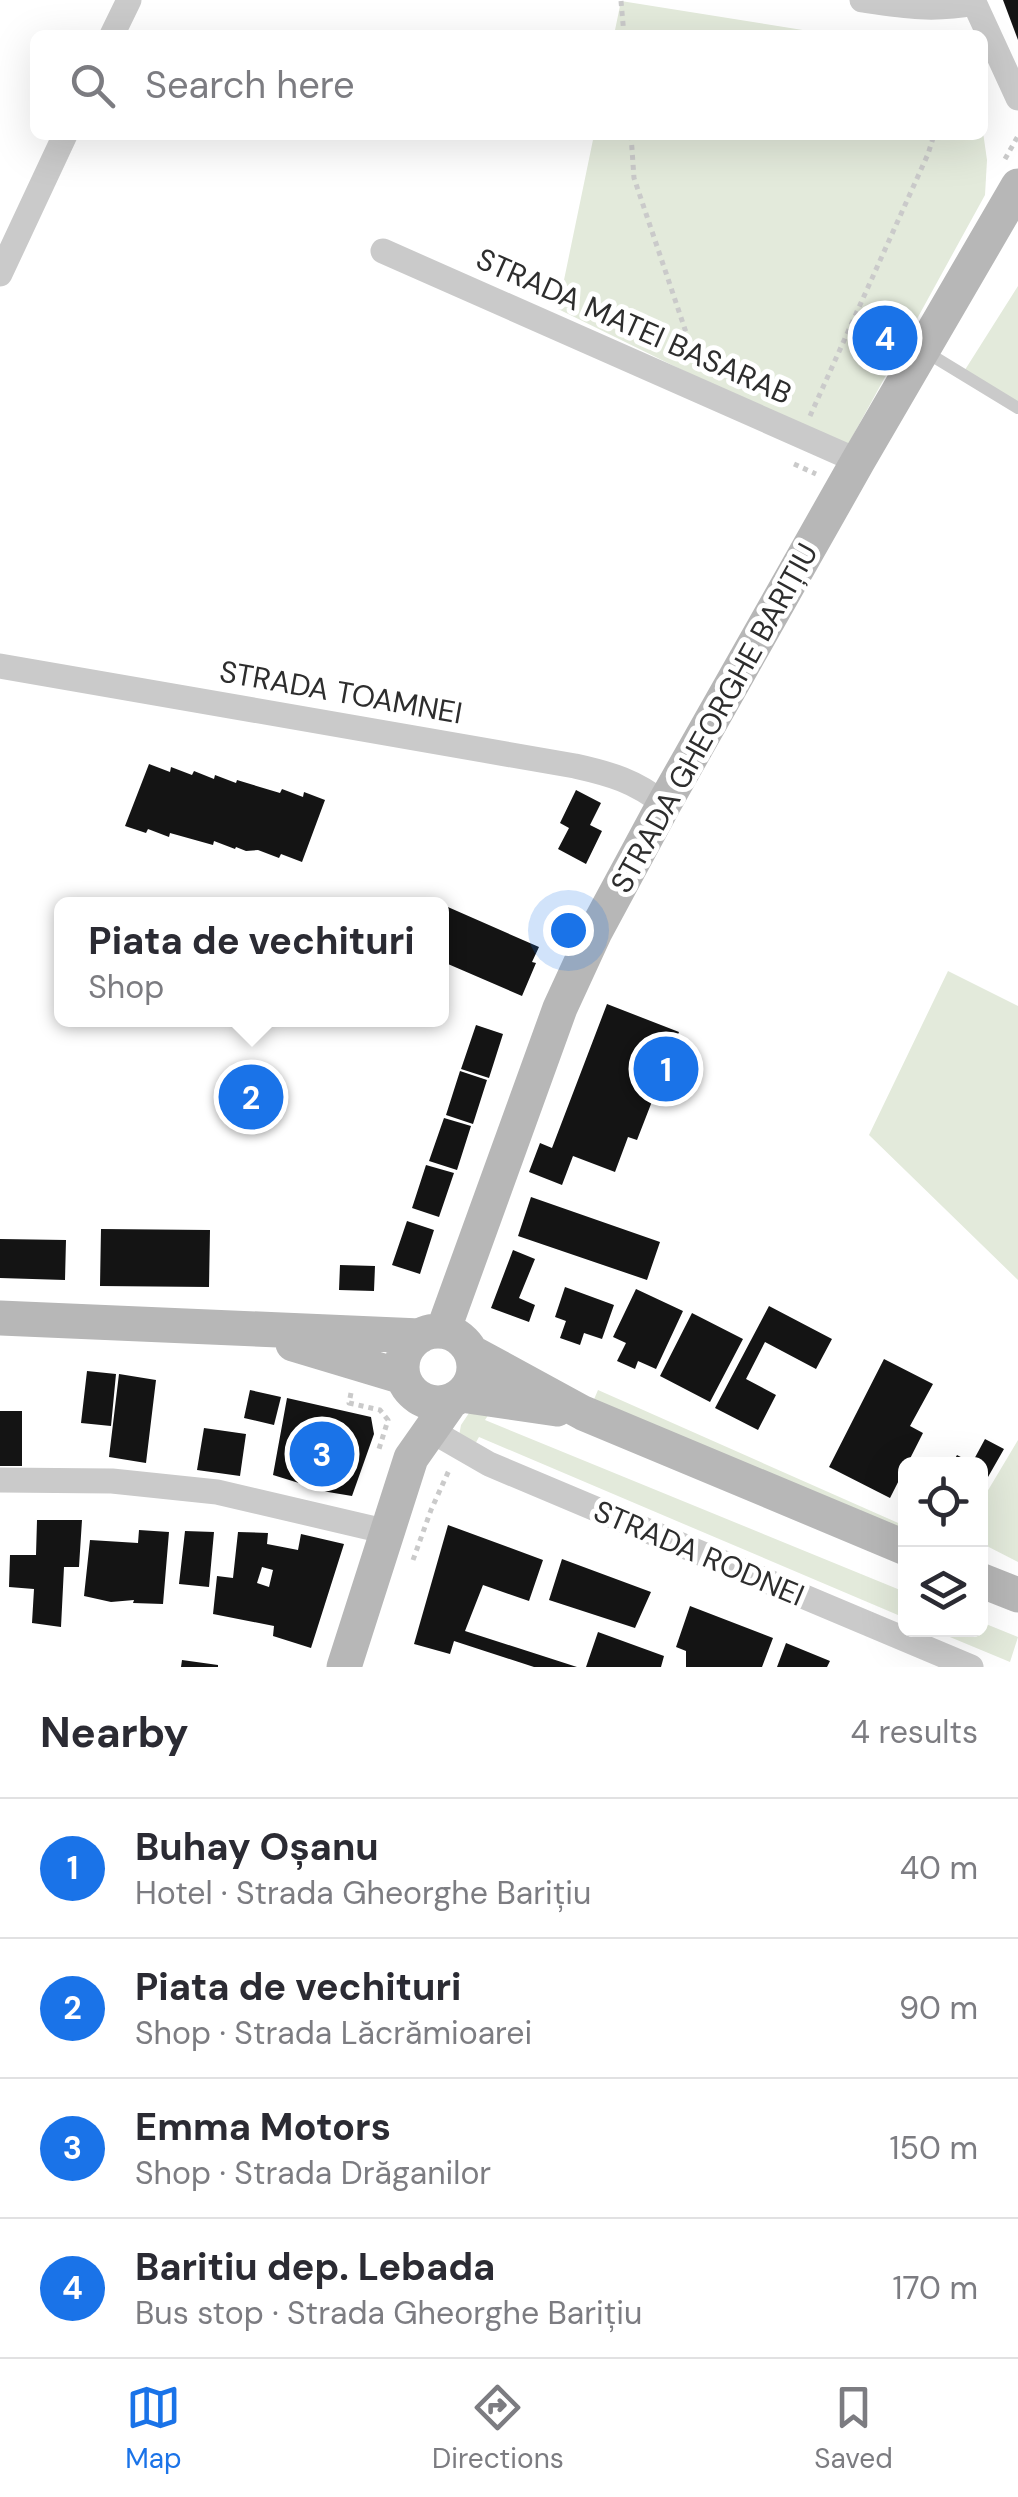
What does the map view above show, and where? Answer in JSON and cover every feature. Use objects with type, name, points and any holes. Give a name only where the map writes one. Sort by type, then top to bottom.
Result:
[{"type":"main road","name":"STRADA GHEORGHE BARIȚIU","points":[[444,1340],[560,1008],[595,932],[858,461],[1018,186]]},
{"type":"main road","points":[[0,1318],[444,1340],[582,1413],[904,1547]]},
{"type":"main road","points":[[239,1328],[406,1382],[416,1396],[427,1401],[439,1403],[456,1398],[582,1413]]},
{"type":"main road","points":[[344,1667],[388,1532],[406,1448],[406,1382],[402,1365],[405,1354],[411,1344],[444,1340],[474,1363],[473,1375],[469,1386],[406,1448]]},
{"type":"main road","points":[[988,1583],[1018,1595]]},
{"type":"street","points":[[114,30],[128,0]]},
{"type":"street","points":[[862,0],[944,9],[974,2],[987,30]]},
{"type":"street","points":[[988,33],[1018,98]]},
{"type":"street","points":[[0,274],[63,140]]},
{"type":"street","name":"STRADA MATEI BASARAB","points":[[383,251],[858,461]]},
{"type":"street","name":"STRADA TOAMNEI","points":[[0,666],[575,766],[614,775],[643,788],[664,804]]},
{"type":"street","name":"STRADA RODNEI","points":[[406,1448],[462,1448],[489,1464],[971,1667]]},
{"type":"street","points":[[0,1480],[112,1480],[218,1492],[388,1532]]},
{"type":"lane","points":[[924,350],[1018,408]]},
{"type":"path","points":[[622,1],[624,30]]},
{"type":"path","points":[[631,140],[634,178],[696,361]]},
{"type":"path","points":[[804,430],[932,140]]},
{"type":"path","points":[[349,1403],[380,1410],[406,1448]]},
{"type":"path","points":[[412,1562],[442,1482],[462,1448]]},
{"type":"green space","points":[[621,1],[803,30],[615,30]]},
{"type":"green space","points":[[593,140],[984,140],[985,195],[845,450],[558,309]]},
{"type":"green space","points":[[1018,286],[1018,405],[963,373]]},
{"type":"green space","points":[[948,971],[1018,1006],[1018,1280],[869,1135]]},
{"type":"green space","points":[[598,1390],[898,1523],[898,1540],[589,1411]]},
{"type":"green space","points":[[493,1408],[485,1420],[898,1589],[898,1615],[479,1437],[474,1446],[459,1436],[471,1410]]},
{"type":"green space","points":[[1018,1440],[1018,1562],[988,1547],[988,1490]]},
{"type":"green space","points":[[988,1625],[1018,1637],[1010,1662],[950,1637],[988,1637]]},
{"type":"building","points":[[1003,0],[1018,0],[1018,40]]},
{"type":"building","points":[[149,764],[170,772],[171,767],[214,779],[215,775],[280,793],[282,789],[303,797],[304,792],[325,800],[302,862],[281,854],[279,858],[258,850],[235,849],[214,841],[213,845],[170,833],[169,837],[148,829],[146,833],[125,826]]},
{"type":"building","points":[[576,790],[601,803],[590,825],[602,831],[586,864],[558,849],[569,828],[560,823]]},
{"type":"building","points":[[449,908],[539,947],[522,996],[449,964]]},
{"type":"building","points":[[607,1004],[679,1032],[637,1140],[628,1137],[615,1172],[573,1156],[562,1185],[529,1172],[540,1143],[552,1148]]},
{"type":"building","points":[[476,1025],[503,1034],[489,1078],[461,1069]]},
{"type":"building","points":[[460,1071],[487,1080],[473,1124],[446,1115]]},
{"type":"building","points":[[444,1118],[471,1126],[457,1170],[429,1161]]},
{"type":"building","points":[[426,1165],[454,1173],[439,1217],[412,1208]]},
{"type":"building","points":[[531,1197],[660,1242],[647,1280],[518,1236]]},
{"type":"building","points":[[407,1221],[434,1230],[420,1274],[392,1265]]},
{"type":"building","points":[[101,1229],[210,1230],[209,1287],[100,1286]]},
{"type":"building","points":[[0,1239],[66,1240],[65,1280],[0,1278]]},
{"type":"building","points":[[513,1250],[535,1259],[519,1298],[535,1305],[529,1322],[491,1308]]},
{"type":"building","points":[[340,1265],[375,1266],[374,1291],[339,1290]]},
{"type":"building","points":[[565,1287],[614,1305],[602,1339],[584,1333],[580,1345],[560,1338],[566,1321],[555,1317]]},
{"type":"building","points":[[636,1289],[683,1311],[656,1369],[638,1361],[635,1369],[617,1361],[626,1343],[613,1337]]},
{"type":"building","points":[[769,1306],[832,1339],[816,1369],[765,1342],[746,1379],[776,1395],[758,1430],[715,1408]]},
{"type":"building","points":[[692,1313],[743,1339],[710,1402],[660,1376]]},
{"type":"building","points":[[884,1359],[933,1384],[910,1426],[923,1433],[911,1457],[898,1457],[898,1482],[890,1498],[829,1467]]},
{"type":"building","points":[[87,1371],[116,1374],[111,1426],[81,1423]]},
{"type":"building","points":[[119,1374],[156,1380],[146,1463],[109,1457]]},
{"type":"building","points":[[250,1390],[281,1397],[274,1425],[244,1418]]},
{"type":"building","points":[[287,1398],[371,1417],[374,1434],[352,1496],[273,1475]]},
{"type":"building","points":[[0,1411],[22,1411],[22,1466],[0,1466]]},
{"type":"building","points":[[204,1428],[246,1434],[240,1476],[197,1470]]},
{"type":"building","points":[[985,1439],[1004,1449],[988,1477],[988,1457],[975,1457]]},
{"type":"building","points":[[37,1520],[82,1520],[79,1567],[64,1567],[61,1627],[32,1623],[34,1589],[9,1587],[10,1555],[36,1555]]},
{"type":"building","points":[[448,1525],[543,1560],[529,1601],[483,1585],[465,1631],[577,1667],[534,1667],[454,1641],[450,1654],[414,1644]]},
{"type":"building","points":[[139,1530],[169,1532],[163,1604],[111,1602],[84,1596],[90,1540],[138,1543]]},
{"type":"building","points":[[185,1531],[214,1532],[209,1587],[179,1584]]},
{"type":"building","points":[[238,1532],[268,1533],[267,1544],[298,1550],[301,1534],[344,1544],[311,1648],[273,1636],[274,1626],[213,1614],[217,1576],[233,1578]],"holes":[[[262,1567],[273,1570],[269,1587],[257,1583]]]},
{"type":"building","points":[[562,1559],[651,1592],[635,1628],[549,1600]]},
{"type":"building","points":[[690,1606],[773,1638],[762,1667],[686,1667],[686,1651],[676,1647]]},
{"type":"building","points":[[598,1632],[664,1656],[661,1667],[586,1667]]},
{"type":"building","points":[[786,1643],[830,1661],[827,1667],[777,1667]]},
{"type":"building","points":[[182,1660],[218,1665],[218,1667],[181,1667]]},
{"type":"place","name":"Baritiu dep. Lebada","points":[[885,338]]},
{"type":"place","name":"Buhay Oșanu","points":[[666,1069]]},
{"type":"place","name":"Piata de vechituri","points":[[251,1097]]},
{"type":"place","name":"Emma Motors","points":[[322,1454]]}]
